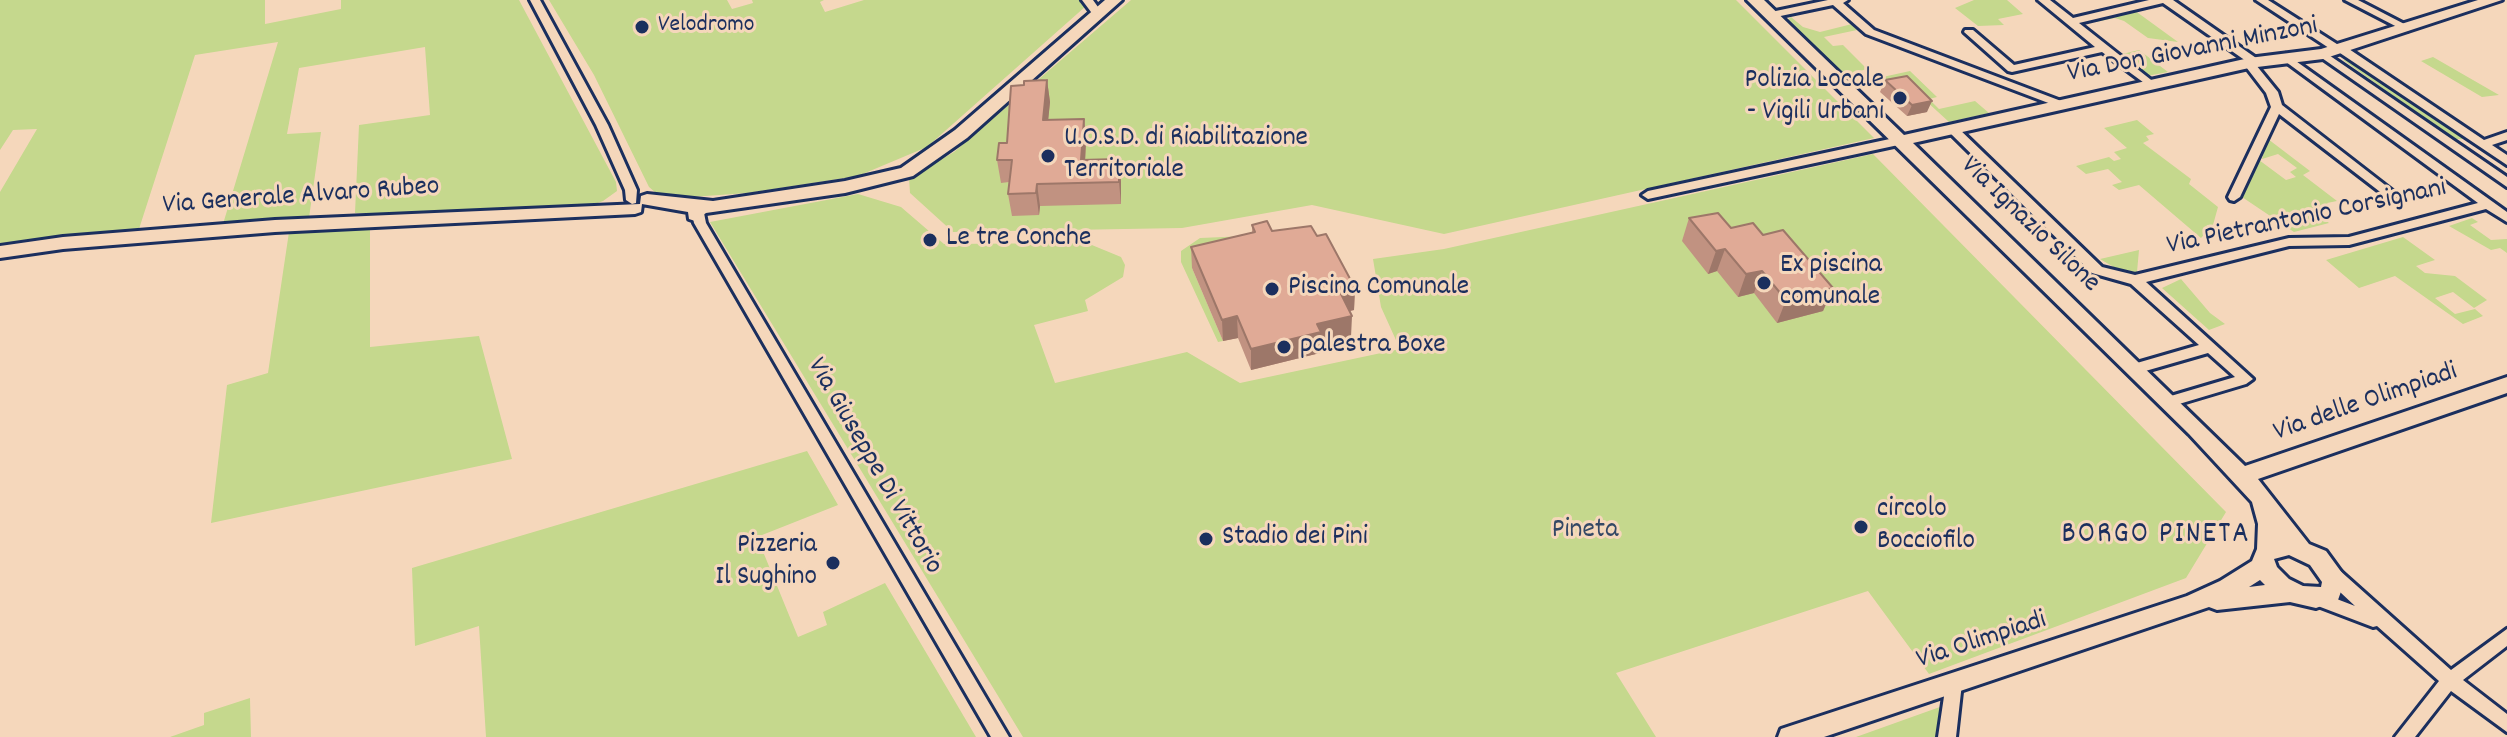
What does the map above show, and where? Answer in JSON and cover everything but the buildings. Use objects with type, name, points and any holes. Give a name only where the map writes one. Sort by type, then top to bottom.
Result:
[{"type":"street","points":[[535,0],[602,125],[637,201]]},
{"type":"street","name":"Via Generale Alvaro Rubeo","points":[[0,252],[63,243],[275,226],[606,209],[637,201],[696,212],[868,183],[907,172],[961,134],[1093,7],[1114,0]]},
{"type":"street","name":"Via Ignazio Silone","points":[[1755,0],[2169,402],[2260,496],[2300,548]]},
{"type":"street","points":[[2043,0],[2151,85]]},
{"type":"street","points":[[2070,22],[2164,0],[2252,63],[2272,92],[2277,107],[2392,195]]},
{"type":"street","points":[[2261,0],[2507,161]]},
{"type":"street","points":[[2350,0],[2407,28]]},
{"type":"street","points":[[1771,15],[1818,2],[1839,1],[1870,32],[2063,104]]},
{"type":"street","name":"Via Don Giovanni Minzoni","points":[[1899,141],[2252,63],[2335,51],[2483,1]]},
{"type":"street","points":[[1969,32],[2012,69],[2104,48]]},
{"type":"street","points":[[2335,51],[2507,183]]},
{"type":"street","points":[[2286,57],[2507,218]]},
{"type":"street","points":[[2234,197],[2277,107]]},
{"type":"street","points":[[1952,129],[2097,270],[2135,280],[2246,379],[2169,402]]},
{"type":"street","points":[[2483,144],[2507,136]]},
{"type":"street","points":[[1648,195],[1899,141]]},
{"type":"street","name":"Via Pietrantonio Corsignani","points":[[2135,280],[2289,242],[2349,241],[2488,204]]},
{"type":"street","name":"Via Giuseppe Di Vittorio","points":[[696,212],[1000,737]]},
{"type":"street","points":[[2135,369],[2210,347]]},
{"type":"street","name":"Via delle Olimpiadi","points":[[2242,476],[2507,385]]},
{"type":"street","name":"Via Ignazio Silone","points":[[2260,496],[2269,524],[2266,557]]},
{"type":"street","points":[[2398,633],[2354,611],[2290,592],[2273,580],[2266,557],[2281,545],[2300,548],[2318,558],[2450,680],[2507,724]]},
{"type":"street","name":"Via Olimpiadi","points":[[1790,737],[2193,604],[2228,588],[2266,557]]},
{"type":"street","points":[[2316,598],[2330,593],[2333,587],[2331,573]]},
{"type":"street","name":"Via Olimpiadi","points":[[2193,604],[2248,594],[2290,592]]},
{"type":"street","points":[[2404,737],[2450,680],[2507,636]]},
{"type":"street","points":[[1947,737],[1954,683]]},
{"type":"green space","points":[[0,0],[265,0],[265,24],[341,9],[341,0],[519,0],[616,182],[617,191],[603,201],[584,208],[429,214],[355,213],[359,125],[430,115],[425,47],[299,68],[287,134],[321,132],[309,218],[223,224],[278,42],[195,55],[139,229],[0,244],[0,192],[37,129],[13,130],[0,150]]},
{"type":"green space","points":[[549,0],[727,0],[732,9],[753,3],[752,0],[824,0],[820,2],[825,12],[864,0],[1081,0],[1086,6],[927,147],[858,176],[748,193],[663,199],[649,187],[594,75]]},
{"type":"green space","points":[[1131,0],[1736,0],[1874,138],[1444,234],[1312,205],[1182,228],[953,232],[910,193],[909,178],[954,152]]},
{"type":"green space","points":[[1974,0],[2007,0],[2023,14],[1998,19],[2004,25],[1978,26],[1955,8]]},
{"type":"green space","points":[[2134,10],[2178,42],[2148,38],[2115,18],[2096,22],[2091,19]]},
{"type":"green space","points":[[1791,17],[1803,27],[1820,32],[1852,24],[1857,30],[1824,37],[1833,46],[1843,45],[1867,69],[1860,71],[1869,80],[1910,71],[1937,97],[1929,99],[1939,109],[1975,101],[1989,113],[1949,122],[1902,79],[1857,89],[1785,22]]},
{"type":"green space","points":[[2139,50],[2168,72],[2147,76],[2118,55]]},
{"type":"green space","points":[[2433,57],[2499,95],[2482,97],[2421,61]]},
{"type":"green space","points":[[2349,59],[2464,139],[2454,139],[2343,60]]},
{"type":"green space","points":[[2137,120],[2154,134],[2146,136],[2149,140],[2143,143],[2191,179],[2189,184],[2218,207],[2213,225],[2201,238],[2139,185],[2119,190],[2112,185],[2122,182],[2108,169],[2086,174],[2076,166],[2109,157],[2114,161],[2121,159],[2114,152],[2127,148],[2104,128]]},
{"type":"green space","points":[[2268,139],[2310,171],[2303,175],[2337,201],[2327,203],[2330,207],[2315,212],[2329,223],[2294,232],[2242,197],[2259,160],[2286,180],[2296,177],[2290,172],[2297,168],[2278,154],[2262,159]]},
{"type":"green space","name":"Pineta","points":[[1873,154],[2226,512],[2186,578],[1929,674],[1868,591],[1616,673],[1656,737],[1023,737],[710,222],[858,194],[901,207],[944,244],[1087,243],[1121,257],[1125,265],[1123,277],[1085,300],[1088,311],[1034,325],[1055,383],[1187,352],[1240,383],[1400,349],[1381,307],[1373,259],[1444,249]]},
{"type":"green space","points":[[2472,218],[2478,222],[2470,225],[2491,240],[2507,239],[2507,253],[2500,248],[2491,250],[2449,226]]},
{"type":"green space","points":[[370,226],[370,347],[479,336],[512,459],[211,523],[227,385],[268,373],[289,232]]},
{"type":"green space","points":[[1247,236],[1192,268],[1223,341],[1218,342],[1181,262],[1181,251],[1200,238]]},
{"type":"green space","points":[[2403,237],[2435,260],[2416,266],[2425,273],[2455,276],[2487,300],[2474,308],[2453,292],[2435,298],[2455,314],[2475,309],[2483,316],[2463,324],[2395,276],[2359,288],[2326,260]]},
{"type":"green space","points":[[2139,250],[2137,272],[2124,273],[2100,259]]},
{"type":"green space","points":[[2181,279],[2210,313],[2225,324],[2209,330],[2162,288]]},
{"type":"green space","points":[[807,451],[838,505],[757,537],[798,637],[827,625],[823,612],[885,583],[976,737],[486,737],[479,626],[415,646],[412,568]]},
{"type":"green space","points":[[250,698],[251,737],[170,737],[204,725],[204,713]]},
{"type":"green space","points":[[1951,703],[1947,737],[1856,737]]},
{"type":"place","name":"Velodromo","points":[[642,27]]},
{"type":"place","name":"Polizia Locale - Vigili Urbani","points":[[1900,98]]},
{"type":"place","name":"U.O.S.D. di Riabilitazione Territoriale","points":[[1048,156]]},
{"type":"place","name":"Le tre Conche","points":[[930,240]]},
{"type":"place","name":"Ex piscina comunale","points":[[1764,283]]},
{"type":"place","name":"Piscina Comunale","points":[[1272,289]]},
{"type":"place","name":"palestra Boxe","points":[[1284,347]]},
{"type":"place","name":"circolo Bocciofilo","points":[[1861,527]]},
{"type":"place","name":"Stadio dei Pini","points":[[1206,539]]},
{"type":"place","name":"Pizzeria Il Sughino","points":[[833,563]]},
{"type":"district","name":"BORGO PINETA","points":[[2156,537]]}]
